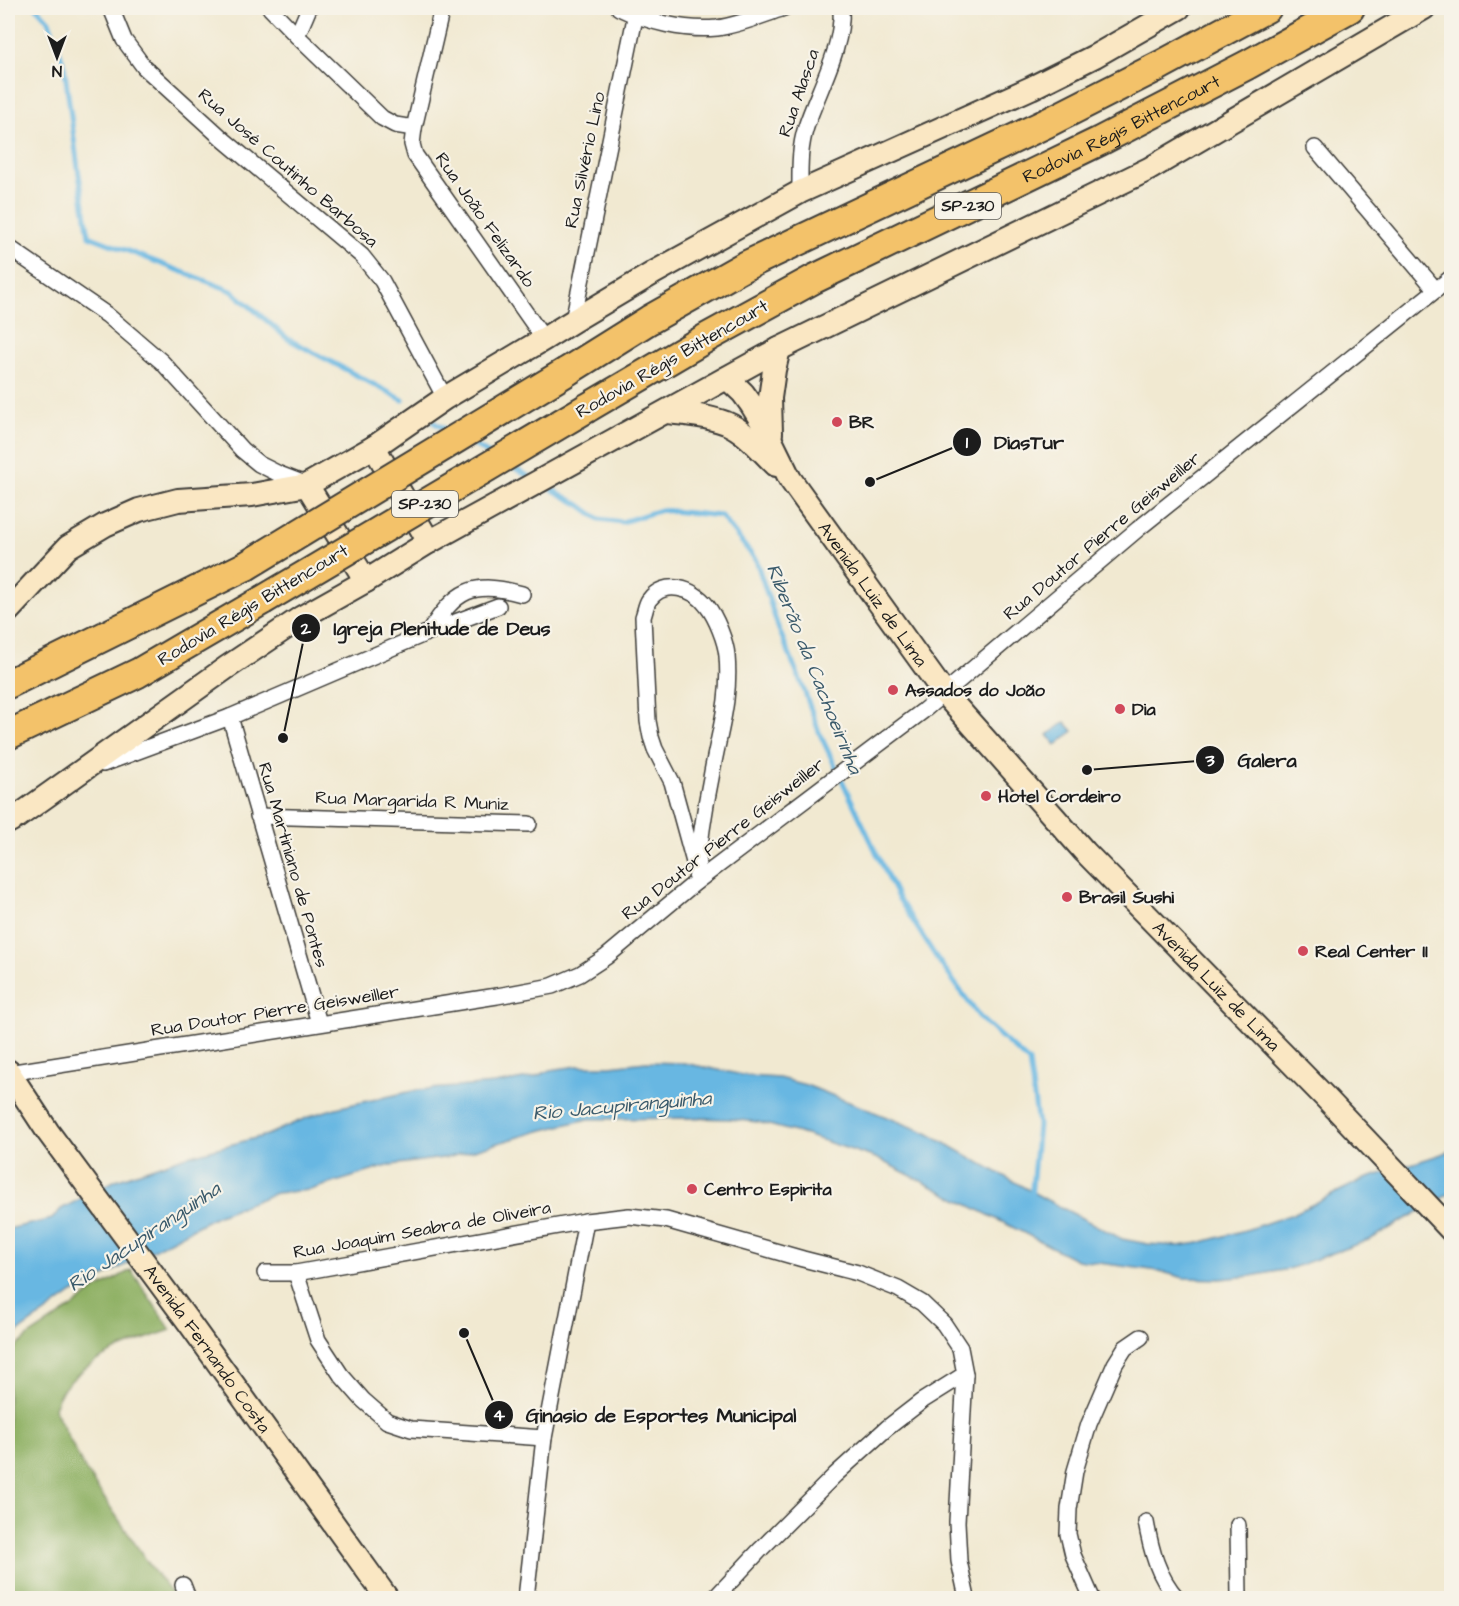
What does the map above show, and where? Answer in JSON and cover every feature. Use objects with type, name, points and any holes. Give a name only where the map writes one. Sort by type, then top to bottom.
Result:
[{"type":"highway","name":"Rodovia Régis Bittencourt","points":[[8,684],[246,566],[649,320],[743,267],[1047,123],[1267,8]]},
{"type":"highway","name":"Rodovia Régis Bittencourt","points":[[8,735],[138,673],[708,337],[814,279],[1100,141],[1237,71],[1350,8]]},
{"type":"street","name":"Rua José Coutinho Barbosa","points":[[111,8],[124,40],[144,67],[224,140],[362,256],[382,281],[445,398]]},
{"type":"street","points":[[270,8],[382,118],[395,125],[414,128]]},
{"type":"street","points":[[297,36],[309,8]]},
{"type":"street","name":"Rua João Felizardo","points":[[442,8],[414,128],[412,144],[415,155],[544,339]]},
{"type":"street","points":[[619,8],[636,11],[684,28],[718,28],[784,8]]},
{"type":"street","name":"Rua Alasca","points":[[801,192],[800,151],[838,39],[841,8]]},
{"type":"street","points":[[8,611],[68,547],[105,525],[139,510],[178,500],[252,495],[307,485],[374,447],[445,398],[655,272],[801,192],[1031,88],[1095,56],[1179,8]]},
{"type":"street","points":[[11,823],[302,617],[489,507],[779,349],[1149,170],[1424,8]]},
{"type":"street","name":"Rua Silvério Lino","points":[[573,321],[636,11]]},
{"type":"street","points":[[1315,148],[1436,290]]},
{"type":"street","points":[[8,247],[107,315],[162,362],[242,450],[259,464],[307,485],[366,581]]},
{"type":"street","name":"Rua Doutor Pierre Geisweiller","points":[[8,1072],[486,998],[552,986],[580,974],[606,957],[696,878],[944,693],[1137,529],[1452,277]]},
{"type":"street","points":[[771,440],[770,398],[779,349]]},
{"type":"street","name":"Avenida Luiz de Lima","points":[[727,378],[752,404],[790,479],[944,693],[1085,852],[1325,1097],[1452,1231]]},
{"type":"street","name":"Avenida Luiz de Lima","points":[[666,412],[728,423],[744,434],[790,479]]},
{"type":"street","points":[[374,447],[429,542]]},
{"type":"street","points":[[429,632],[443,610],[456,598],[471,590],[488,587],[522,594]]},
{"type":"street","points":[[675,587],[692,592],[708,606],[727,654],[728,687],[724,721],[711,776],[696,878],[672,782],[655,749],[648,721],[644,617],[648,600],[660,590],[675,587]]},
{"type":"street","points":[[83,771],[230,717],[429,632],[498,606]]},
{"type":"street","name":"Rua Martiniano de Pontes","points":[[230,717],[319,1023]]},
{"type":"street","name":"Rua Margarida R Muniz","points":[[258,816],[529,824]]},
{"type":"street","name":"Avenida Fernando Costa","points":[[8,1072],[48,1132],[387,1599]]},
{"type":"street","name":"Rua Joaquim Seabra de Oliveira","points":[[265,1273],[296,1273],[586,1221],[629,1216],[666,1220],[858,1273],[898,1289],[922,1303],[944,1324],[960,1348],[965,1374],[957,1522],[959,1561],[967,1599]]},
{"type":"street","points":[[526,1599],[544,1438],[586,1221]]},
{"type":"street","points":[[296,1273],[318,1340],[341,1375],[363,1400],[387,1421],[411,1429],[544,1438]]},
{"type":"street","points":[[1092,1599],[1073,1555],[1068,1534],[1075,1471],[1089,1425],[1114,1364],[1125,1348],[1141,1337]]},
{"type":"street","points":[[715,1599],[770,1540],[886,1428],[922,1401],[965,1374]]},
{"type":"street","points":[[1146,1522],[1155,1560],[1167,1588],[1177,1599]]},
{"type":"street","points":[[1238,1525],[1239,1599]]},
{"type":"green space","points":[[131,1270],[171,1330],[126,1346],[98,1360],[73,1379],[62,1391],[54,1408],[83,1466],[153,1570],[175,1597],[8,1598],[8,1354],[30,1335],[93,1291]]},
{"type":"water","points":[[1065,722],[1073,731],[1056,745],[1048,735]]},
{"type":"water","name":"Rio Jacupiranguinha","points":[[646,1062],[684,1063],[748,1076],[779,1078],[806,1085],[927,1133],[1122,1239],[1148,1244],[1178,1246],[1199,1243],[1249,1229],[1293,1214],[1362,1180],[1451,1151],[1451,1193],[1371,1239],[1289,1269],[1220,1279],[1184,1278],[1159,1271],[1077,1260],[876,1158],[758,1122],[697,1118],[588,1119],[450,1157],[391,1165],[310,1190],[276,1193],[216,1216],[73,1293],[8,1339],[8,1229],[52,1219],[61,1209],[116,1180],[184,1157],[267,1135],[313,1115],[336,1108],[417,1090],[495,1084],[535,1077],[550,1070]]},
{"type":"waterway","name":"Riberão da Cachoeirinha","points":[[37,8],[49,21],[64,65],[89,236],[232,291],[288,339],[403,400]]},
{"type":"waterway","name":"Riberão da Cachoeirinha","points":[[433,422],[450,432]]},
{"type":"waterway","name":"Riberão da Cachoeirinha","points":[[469,442],[489,454]]},
{"type":"waterway","name":"Riberão da Cachoeirinha","points":[[508,464],[531,478]]},
{"type":"waterway","name":"Riberão da Cachoeirinha","points":[[544,485],[580,505],[599,519],[622,522],[661,510],[721,516],[756,560],[778,627],[819,732],[897,896],[936,957],[981,1019],[1029,1062],[1038,1125],[1031,1198]]},
{"type":"place","name":"BR","points":[[837,422]]},
{"type":"place","name":"DiasTur","points":[[870,482]]},
{"type":"place","name":"Assados do João","points":[[893,690]]},
{"type":"place","name":"Dia","points":[[1120,709]]},
{"type":"place","name":"Igreja Plenitude de Deus","points":[[283,738]]},
{"type":"place","name":"Galera","points":[[1087,770]]},
{"type":"place","name":"Hotel Cordeiro","points":[[986,796]]},
{"type":"place","name":"Brasil Sushi","points":[[1067,897]]},
{"type":"place","name":"Real Center II","points":[[1303,951]]},
{"type":"place","name":"Centro Espirita","points":[[692,1189]]},
{"type":"place","name":"Ginasio de Esportes Municipal","points":[[464,1333]]}]
